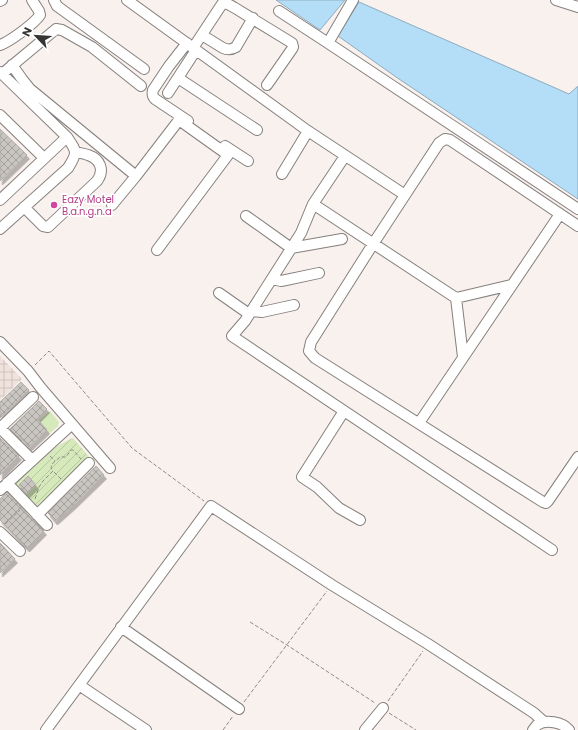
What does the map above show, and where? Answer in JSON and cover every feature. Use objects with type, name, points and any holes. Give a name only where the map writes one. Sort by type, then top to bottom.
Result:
[{"type":"street","points":[[0,45],[10,40],[37,20],[40,16],[39,11],[32,0]]},
{"type":"street","points":[[54,0],[57,6],[144,69]]},
{"type":"street","points":[[127,0],[308,131],[405,195]]},
{"type":"street","points":[[328,43],[353,0]]},
{"type":"street","points":[[556,0],[578,7]]},
{"type":"street","points":[[248,161],[155,100],[152,96],[153,90],[169,66],[192,47],[202,35],[224,3],[253,18],[290,41],[293,45],[291,51],[267,85]]},
{"type":"street","points":[[279,11],[578,209]]},
{"type":"street","points":[[202,35],[223,48],[232,49],[236,47],[253,18]]},
{"type":"street","points":[[0,229],[68,168],[74,158],[75,152],[75,149],[67,137],[1,73],[56,29],[60,29],[92,47],[141,86]]},
{"type":"street","points":[[168,93],[178,78],[192,47]]},
{"type":"street","points":[[12,65],[30,89],[136,176]]},
{"type":"street","points":[[178,78],[257,130]]},
{"type":"street","points":[[0,115],[44,158]]},
{"type":"street","points":[[112,205],[179,120],[228,154],[157,250]]},
{"type":"street","points":[[282,174],[308,131]]},
{"type":"street","points":[[0,200],[67,137]]},
{"type":"street","points":[[578,226],[450,140],[445,139],[439,143],[373,244],[311,342],[309,351],[315,358],[546,503],[578,457]]},
{"type":"street","points":[[24,207],[43,226],[48,227],[97,181],[101,174],[101,167],[98,162],[89,155],[75,152]]},
{"type":"street","points":[[346,156],[314,204],[301,233],[272,279],[245,321],[232,336],[552,550]]},
{"type":"street","points":[[314,204],[456,298],[512,285]]},
{"type":"street","points":[[419,423],[560,214]]},
{"type":"street","points":[[246,216],[291,248],[342,239]]},
{"type":"street","points":[[272,279],[281,281],[319,272]]},
{"type":"street","points":[[219,293],[250,312],[262,312],[294,305]]},
{"type":"street","points":[[456,298],[463,357]]},
{"type":"street","points":[[0,342],[28,371],[110,468]]},
{"type":"street","points":[[32,460],[0,428],[33,397]]},
{"type":"street","points":[[344,411],[302,477],[317,487],[339,508],[360,520]]},
{"type":"street","points":[[47,525],[31,509],[3,487],[72,424]]},
{"type":"street","points":[[31,509],[67,485],[88,464]]},
{"type":"street","points":[[46,730],[211,506],[332,585],[534,712],[544,722]]},
{"type":"street","points":[[3,528],[20,551]]},
{"type":"street","points":[[121,627],[239,709]]},
{"type":"street","points":[[79,685],[146,730]]},
{"type":"street","points":[[365,730],[383,708]]},
{"type":"street","points":[[533,730],[538,725],[550,721],[566,727],[569,730]]},
{"type":"path","points":[[28,371],[50,351],[132,448],[211,506]]},
{"type":"path","points":[[67,485],[51,468],[52,464],[60,457],[66,457],[71,450],[73,450],[88,464]]},
{"type":"path","points":[[3,528],[31,509],[39,487],[54,471]]},
{"type":"path","points":[[223,730],[332,585]]},
{"type":"path","points":[[250,622],[287,644],[416,730]]},
{"type":"path","points":[[383,708],[428,644]]},
{"type":"shaded area","points":[[0,356],[22,379],[0,400]]},
{"type":"green space","points":[[50,411],[59,422],[58,426],[49,434],[38,421]]},
{"type":"green space","points":[[73,438],[90,458],[36,507],[13,484],[49,452]]},
{"type":"water","points":[[276,0],[345,0],[320,30]]},
{"type":"water","points":[[359,2],[569,94],[578,86],[578,199],[396,77],[338,36]]},
{"type":"building","points":[[0,129],[27,155],[0,181]]},
{"type":"building","points":[[21,382],[29,390],[0,418],[0,402]]},
{"type":"building","points":[[39,401],[47,409],[37,419],[47,430],[29,447],[10,429]]},
{"type":"building","points":[[0,438],[19,456],[0,475]]},
{"type":"building","points":[[96,466],[104,475],[55,521],[48,513]]},
{"type":"building","points":[[28,476],[36,485],[27,494],[19,485]]},
{"type":"building","points":[[7,492],[44,531],[27,548],[0,520],[0,499]]},
{"type":"building","points":[[0,543],[15,559],[0,573]]},
{"type":"place","name":"Eazy Motel B.a.n.g.n.a","points":[[54,205]]}]
